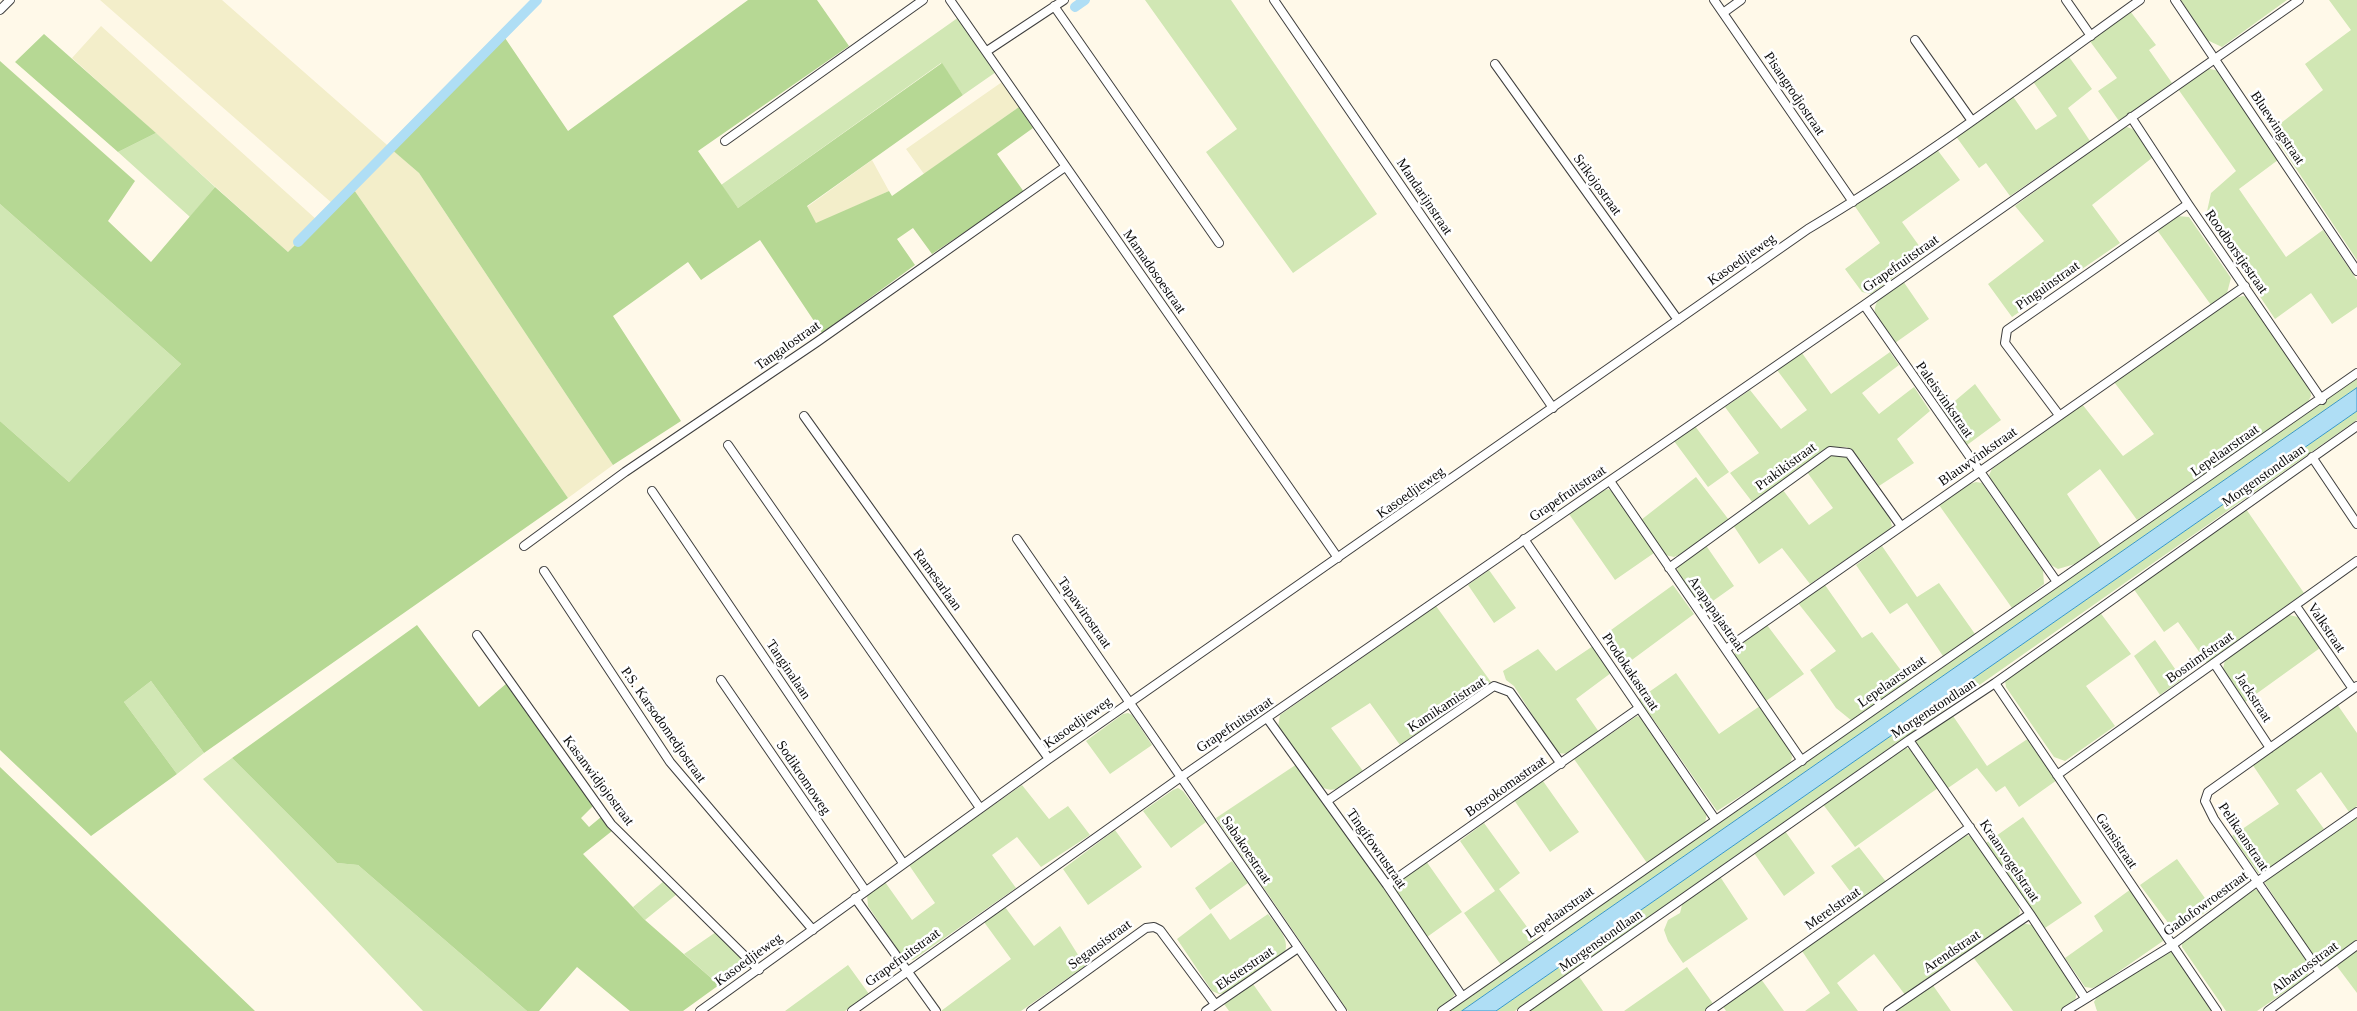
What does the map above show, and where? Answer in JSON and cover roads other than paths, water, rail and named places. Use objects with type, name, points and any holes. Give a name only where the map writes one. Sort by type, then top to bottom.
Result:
[{"type":"street","points":[[0,10],[10,0]]},
{"type":"street","points":[[725,141],[923,0]]},
{"type":"street","name":"Mamadosoestraat","points":[[950,0],[1338,558]]},
{"type":"street","points":[[987,51],[1064,0]]},
{"type":"street","name":"Mandarijnstraat","points":[[1274,0],[1553,408]]},
{"type":"street","name":"Pisangrodjostraat","points":[[1714,0],[1853,202]]},
{"type":"street","points":[[1723,13],[1741,0]]},
{"type":"street","points":[[2066,0],[2091,36]]},
{"type":"street","name":"Kasoedjieweg","points":[[700,1011],[759,970],[865,890],[1049,759],[1808,229],[1853,202],[1972,121],[2140,0]]},
{"type":"street","name":"Bluewingstraat","points":[[2175,0],[2357,271]]},
{"type":"street","name":"Grapefruitstraat","points":[[852,1011],[1181,776],[1864,305],[2299,0]]},
{"type":"street","points":[[1054,6],[1219,243]]},
{"type":"street","points":[[1915,40],[1972,121]]},
{"type":"street","name":"Srikojostraat","points":[[1495,64],[1678,320]]},
{"type":"street","name":"Roodborstjestraat","points":[[2132,117],[2188,204],[2246,286],[2322,400]]},
{"type":"street","name":"Tangalostraat","points":[[524,546],[625,472],[817,342],[1065,167]]},
{"type":"street","name":"Pinguinstraat","points":[[2059,415],[2005,343],[2007,330],[2188,204]]},
{"type":"street","name":"Blauwvinkstraat","points":[[1726,649],[2246,286]]},
{"type":"street","name":"Paleisvinkstraat","points":[[1864,305],[2057,582]]},
{"type":"street","name":"Lepelaarstraat","points":[[1442,1011],[1715,819],[1802,761],[2057,582],[2322,400],[2357,373]]},
{"type":"street","name":"Ramesarlaan","points":[[804,416],[1049,759]]},
{"type":"street","name":"Morgenstondlaan","points":[[1522,1011],[1909,740],[1995,683],[2357,426]]},
{"type":"street","points":[[728,444],[980,808]]},
{"type":"street","name":"Prakikistraat","points":[[1669,568],[1830,451],[1841,450],[1849,453],[1901,526]]},
{"type":"street","points":[[2312,457],[2357,524]]},
{"type":"street","name":"Arapapajastraat","points":[[1610,481],[1802,761]]},
{"type":"street","name":"Tanginalaan","points":[[652,491],[903,863]]},
{"type":"street","name":"Tapawirostraat","points":[[1017,539],[1131,702]]},
{"type":"street","name":"Prodokakastraat","points":[[1524,539],[1715,819]]},
{"type":"street","name":"Bosnimfstraat","points":[[2057,775],[2357,561]]},
{"type":"street","name":"P.S. Karsodomedjostraat","points":[[544,571],[670,762],[813,930]]},
{"type":"street","name":"Valkstraat","points":[[2296,606],[2355,688]]},
{"type":"street","name":"Kasanwidjojostraat","points":[[477,635],[611,824],[759,970]]},
{"type":"street","name":"Jackstraat","points":[[2214,663],[2270,748]]},
{"type":"street","name":"Sodikromoweg","points":[[721,680],[865,890]]},
{"type":"street","name":"Gansistraat","points":[[1995,683],[2171,946],[2217,1011]]},
{"type":"street","name":"Kamikamistraat","points":[[1327,802],[1494,686],[1510,692],[1561,764]]},
{"type":"street","name":"Pelikaanstraat","points":[[2319,971],[2214,819],[2205,801],[2208,792],[2355,688]]},
{"type":"street","name":"Sabakoestraat","points":[[1131,702],[1342,1011]]},
{"type":"street","name":"Bosrokomastraat","points":[[1387,885],[1639,708]]},
{"type":"street","name":"Tingifowrustraat","points":[[1267,718],[1387,885],[1462,996]]},
{"type":"street","name":"Kraanvogelstraat","points":[[1909,740],[2030,914],[2085,998]]},
{"type":"street","name":"Gadofowroestraat","points":[[2066,1011],[2171,946],[2258,881],[2357,812]]},
{"type":"street","name":"Merelstraat","points":[[1710,1011],[1970,827]]},
{"type":"street","points":[[855,898],[936,1011]]},
{"type":"street","name":"Arendstraat","points":[[1888,1011],[2030,914]]},
{"type":"street","name":"Segansistraat","points":[[1031,1011],[1146,928],[1154,927],[1160,930],[1215,1004]]},
{"type":"street","name":"Albatrosstraat","points":[[2268,1011],[2319,971],[2357,945]]},
{"type":"street","name":"Eksterstraat","points":[[1206,1011],[1298,948]]},
{"type":"water","points":[[2357,388],[2357,411],[1496,1011],[1462,1011]]},
{"type":"waterway","points":[[298,242],[537,0]]},
{"type":"waterway","points":[[1075,7],[1085,0]]}]
